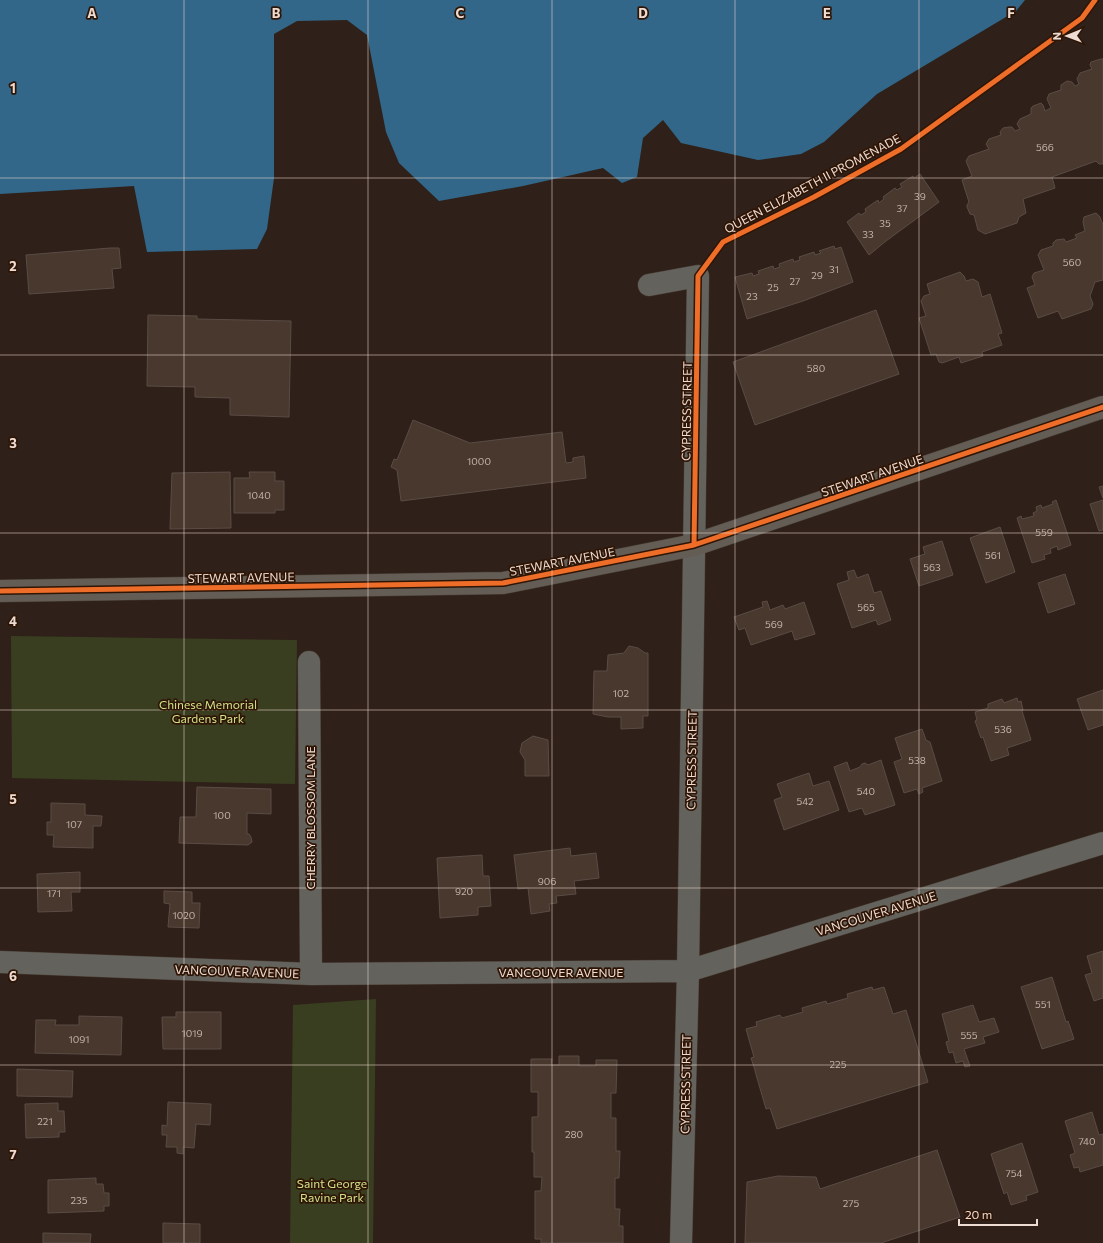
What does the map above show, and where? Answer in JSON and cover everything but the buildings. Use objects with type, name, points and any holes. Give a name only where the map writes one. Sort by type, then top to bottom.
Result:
[{"type":"highway","name":"STEWART AVENUE","points":[[0,591],[503,583],[694,545],[1103,407]]},
{"type":"street","name":"CYPRESS STREET","points":[[649,285],[698,276],[688,971],[681,1243]]},
{"type":"street","name":"CHERRY BLOSSOM LANE","points":[[309,662],[311,974]]},
{"type":"street","name":"VANCOUVER AVENUE","points":[[0,962],[311,974],[688,971],[1103,843]]},
{"type":"green space","name":"Chinese Memorial Gardens Park","points":[[11,636],[297,640],[295,784],[12,778]]},
{"type":"green space","name":"Saint George Ravine Park","points":[[376,999],[373,1243],[290,1243],[293,1005]]},
{"type":"water","points":[[0,0],[1025,0],[1016,11],[877,94],[824,142],[801,154],[758,160],[681,143],[663,120],[643,138],[637,177],[622,183],[603,168],[523,186],[439,201],[399,163],[386,132],[367,35],[347,20],[297,21],[274,34],[274,178],[267,229],[257,249],[147,252],[134,186],[0,194]]},
{"type":"cycle path","name":"QUEEN ELIZABETH II PROMENADE","points":[[694,545],[698,276],[723,242],[814,197],[901,149],[1082,18],[1095,0]]},
{"type":"cycle path","points":[[0,591],[503,583],[694,545],[1103,407]]}]
